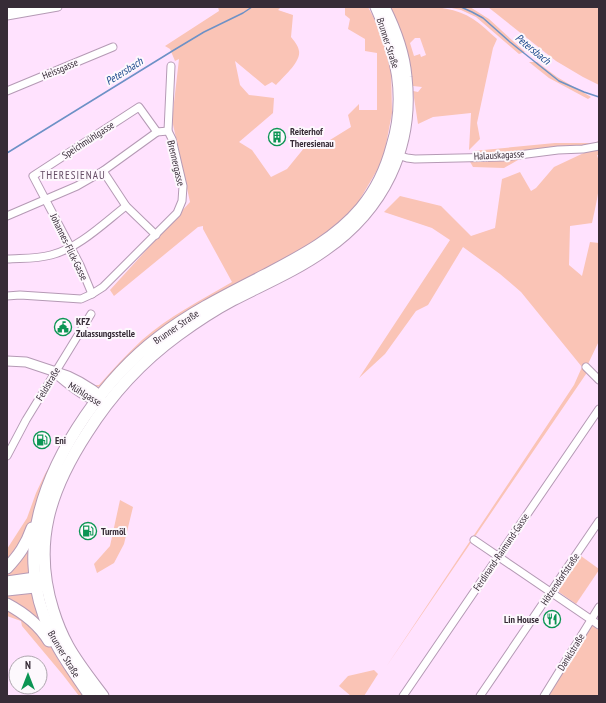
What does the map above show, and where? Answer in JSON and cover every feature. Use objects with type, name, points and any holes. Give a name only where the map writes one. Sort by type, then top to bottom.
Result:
[{"type":"main road","name":"Brunner Straße","points":[[90,696],[66,661],[52,637],[43,614],[34,547],[39,514],[48,486],[74,434],[100,402],[121,372],[139,354],[160,336],[178,324],[222,298],[300,256],[322,242],[340,228],[368,198],[379,180],[389,157],[396,134],[399,104],[398,71],[394,55],[376,7]]},
{"type":"main road","name":"Brunner Straße","points":[[103,696],[68,647],[55,618],[49,598],[40,584],[44,565],[44,546],[48,517],[54,497],[69,463],[100,402],[125,382],[155,353],[178,335],[231,301],[305,262],[337,241],[362,218],[373,205],[390,177],[398,155],[407,118],[406,76],[400,47],[384,7]]},
{"type":"main road","points":[[7,568],[24,548],[35,518],[39,514]]},
{"type":"main road","points":[[7,582],[40,584]]},
{"type":"main road","points":[[7,590],[40,584]]},
{"type":"main road","points":[[7,604],[22,613],[40,628],[77,684],[90,696]]},
{"type":"street","points":[[7,11],[29,7]]},
{"type":"street","points":[[7,16],[58,7]]},
{"type":"street","name":"Heissgasse","points":[[7,91],[113,47]]},
{"type":"street","name":"Brennergasse","points":[[92,294],[103,286],[156,235],[177,213],[182,201],[183,186],[172,139],[168,131],[171,66]]},
{"type":"street","name":"Speichmühlgasse","points":[[46,200],[33,176],[139,107],[157,132]]},
{"type":"street","points":[[7,216],[77,186],[103,171],[157,132],[168,131]]},
{"type":"street","name":"Halauskagasse","points":[[398,155],[415,159],[503,157],[599,146]]},
{"type":"street","points":[[103,171],[126,206],[156,235]]},
{"type":"street","name":"Johannes-Flick-Gasse","points":[[46,200],[80,265],[92,294]]},
{"type":"street","points":[[7,259],[33,258],[52,255],[71,248],[126,206]]},
{"type":"street","points":[[7,296],[20,295],[81,299],[92,294]]},
{"type":"street","name":"Feldstraße","points":[[7,456],[26,420],[91,314]]},
{"type":"street","name":"Mühlgasse","points":[[7,361],[26,362],[55,372],[92,400],[100,402]]},
{"type":"street","points":[[586,367],[599,380]]},
{"type":"street","name":"Ferdinand-Raimund-Gasse","points":[[403,696],[599,408]]},
{"type":"street","name":"Hötzendorfstraße","points":[[480,696],[599,521]]},
{"type":"street","points":[[474,540],[599,625]]},
{"type":"street","name":"Danklstraße","points":[[544,696],[599,607]]},
{"type":"shaded area","points":[[218,7],[281,7],[278,10],[293,15],[291,37],[298,47],[299,55],[291,69],[276,85],[272,82],[265,86],[235,61],[240,85],[249,95],[274,98],[273,113],[239,142],[252,150],[271,177],[287,169],[309,142],[317,148],[351,127],[348,115],[359,104],[359,110],[377,110],[377,53],[365,51],[365,39],[348,29],[350,19],[345,15],[345,7],[368,7],[376,22],[391,66],[392,113],[383,160],[356,206],[332,230],[98,387],[95,385],[99,385],[142,340],[152,332],[185,309],[232,282],[203,229],[203,226],[198,227],[114,296],[110,290],[190,202],[172,120],[179,59],[175,61],[170,49],[165,46],[219,11]]},
{"type":"shaded area","points":[[389,7],[432,7],[453,10],[473,19],[497,39],[493,48],[477,123],[480,139],[469,150],[471,113],[433,117],[418,124],[413,91],[418,92],[422,87],[413,86],[407,58]],"holes":[[[415,38],[420,38],[426,55],[421,57],[420,54],[414,56],[410,43]]]},
{"type":"shaded area","points":[[447,7],[470,7],[489,19],[525,52],[519,54],[476,17],[461,10]]},
{"type":"shaded area","points":[[488,7],[599,7],[599,85],[556,61]]},
{"type":"shaded area","points":[[529,62],[537,62],[557,77],[591,97],[588,99],[549,78]]},
{"type":"shaded area","points":[[599,141],[599,145],[558,146],[517,152],[475,154],[473,151],[555,143],[594,143]]},
{"type":"shaded area","points":[[599,149],[599,155],[597,155],[600,180],[592,223],[570,226],[569,265],[582,276],[590,242],[599,243],[599,341],[588,364],[586,374],[386,667],[574,385],[582,367],[521,292],[500,274],[463,247],[428,305],[416,311],[385,354],[359,378],[450,240],[432,228],[384,212],[400,196],[441,206],[471,236],[495,228],[502,179],[520,172],[531,191],[536,188],[554,167],[588,151]]},
{"type":"shaded area","points":[[469,160],[518,160],[504,168],[473,167]]},
{"type":"shaded area","points":[[65,441],[28,532],[7,563],[7,549],[27,518],[45,474]]},
{"type":"shaded area","points":[[120,500],[133,507],[124,544],[114,563],[97,573],[94,564],[110,546]]},
{"type":"shaded area","points":[[32,540],[31,575],[7,580],[7,571]]},
{"type":"shaded area","points":[[581,556],[599,570],[576,604],[559,592],[559,589]]},
{"type":"shaded area","points":[[34,592],[44,625],[7,600],[7,596]]},
{"type":"shaded area","points":[[7,606],[19,613],[50,645],[60,663],[84,696],[79,696],[48,657],[48,655],[46,655],[22,626],[21,621],[7,616]]},
{"type":"shaded area","points":[[592,625],[599,630],[599,696],[548,696]]},
{"type":"shaded area","points":[[374,670],[378,674],[364,696],[351,696],[339,686],[348,676]]},
{"type":"waterway","name":"Petersbach","points":[[7,153],[204,32],[252,7]]},
{"type":"waterway","name":"Petersbach","points":[[461,7],[483,18],[510,42],[559,81],[599,97]]},
{"type":"place","name":"Reiterhof Theresienau","points":[[277,137]]},
{"type":"place","name":"KFZ Zulassungsstelle","points":[[63,327]]},
{"type":"place","name":"Eni","points":[[42,440]]},
{"type":"place","name":"Turmöl","points":[[88,531]]},
{"type":"place","name":"Lin House","points":[[552,619]]},
{"type":"district","name":"THERESIENAU","points":[[73,175]]}]
